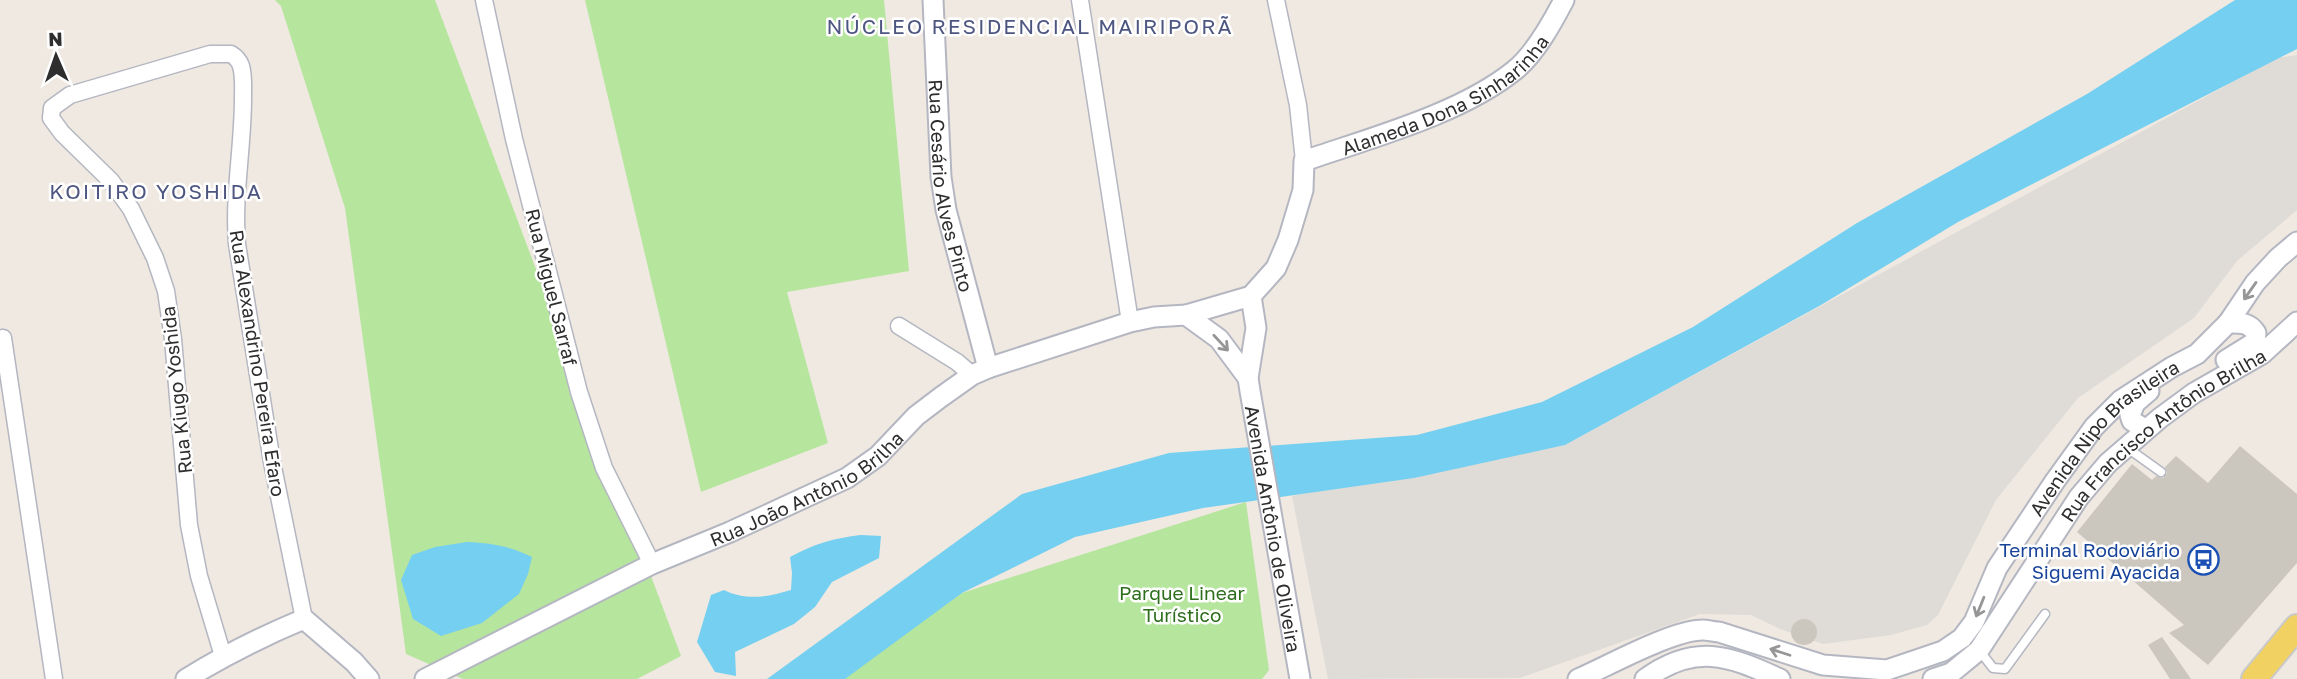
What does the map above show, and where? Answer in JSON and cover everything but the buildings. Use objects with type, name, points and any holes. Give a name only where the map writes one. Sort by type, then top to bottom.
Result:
[{"type":"main road","points":[[2254,679],[2297,627]]},
{"type":"street","name":"Rua Miguel Sarraf","points":[[484,0],[514,139],[579,392],[604,468],[652,564]]},
{"type":"street","name":"Rua Cesário Alves Pinto","points":[[933,0],[941,177],[980,371]]},
{"type":"street","points":[[1080,0],[1130,322]]},
{"type":"street","points":[[1251,296],[1276,268],[1288,240],[1303,190],[1304,161],[1298,105],[1276,0]]},
{"type":"street","name":"Alameda Dona Sinharinha","points":[[1304,161],[1451,108],[1485,91],[1517,69],[1544,34],[1564,0]]},
{"type":"street","name":"Rua Kiugo Yoshida","points":[[223,656],[199,576],[189,525],[173,339],[166,291],[155,258],[131,209],[111,181],[54,124],[51,112],[57,103],[71,95],[192,58],[222,52],[231,54],[240,62]]},
{"type":"street","name":"Rua Alexandrino Pereira Efaro","points":[[240,62],[243,72],[243,116],[235,204],[237,244],[272,462],[304,619]]},
{"type":"street","name":"Avenida Nipo Brasileira","points":[[1578,679],[1671,638],[1703,630],[1719,632],[1823,665],[1887,670],[1943,651],[1962,638],[1974,622],[1997,568],[2094,427],[2121,400],[2197,354],[2228,323],[2255,283],[2278,258],[2297,243]]},
{"type":"street","name":"Rua João Antônio Brilha","points":[[425,679],[652,564],[730,532],[864,468],[916,416],[980,371],[1130,322],[1186,315],[1251,296]]},
{"type":"street","name":"Avenida Antônio de Oliveira","points":[[1251,296],[1256,327],[1249,385],[1300,679]]},
{"type":"street","name":"Avenida Antônio de Oliveira","points":[[1186,315],[1219,339],[1249,385]]},
{"type":"street","name":"Rua Francisco Antônio Brilha","points":[[1933,679],[1951,673],[1979,650],[2079,497],[2108,463],[2145,429],[2194,393],[2262,354],[2297,322]]},
{"type":"street","points":[[2194,393],[2208,373],[2255,342],[2256,333],[2251,326],[2228,323]]},
{"type":"street","points":[[899,326],[957,362],[980,371]]},
{"type":"street","points":[[3,338],[8,411],[54,679]]},
{"type":"street","points":[[2145,429],[2132,421],[2130,415],[2135,403],[2182,369],[2197,354]]},
{"type":"street","points":[[187,679],[262,636],[304,619],[354,662],[369,679]]},
{"type":"street","points":[[1645,679],[1690,656],[1723,657],[1780,679]]},
{"type":"lane","points":[[2126,446],[2161,472]]},
{"type":"lane","points":[[1979,650],[1993,668],[2005,669],[2045,614]]},
{"type":"green space","points":[[275,0],[435,0],[681,656],[637,679],[463,679],[406,654],[345,208],[281,6]]},
{"type":"green space","points":[[585,0],[884,0],[909,271],[787,292],[828,443],[701,492]]},
{"type":"green space","name":"Parque Linear Turístico","points":[[1246,502],[1269,670],[1262,679],[840,679],[962,593]]},
{"type":"shaded area","points":[[2297,55],[2297,210],[2237,261],[2194,318],[2078,398],[1996,500],[1938,615],[1927,625],[1891,635],[1823,644],[1780,629],[1751,615],[1700,614],[1520,678],[1328,679],[1292,496],[1565,445],[2277,58]]},
{"type":"water","points":[[2235,0],[2297,0],[2297,49],[1958,222],[1821,305],[1565,445],[1414,478],[1203,508],[1075,537],[962,593],[845,679],[767,679],[1022,494],[1169,453],[1417,435],[1542,402],[1693,327],[1857,223],[2087,94]]},
{"type":"water","points":[[861,535],[881,536],[879,558],[832,582],[815,607],[794,624],[735,652],[736,676],[715,672],[697,642],[711,595],[724,590],[741,596],[757,597],[791,590],[790,557],[824,542]]},
{"type":"water","points":[[467,542],[500,546],[532,557],[528,574],[519,594],[482,623],[441,636],[413,619],[401,580],[412,555],[435,547]]},
{"type":"place","name":"Terminal Rodoviário Siguemi Ayacida","points":[[2203,560]]},
{"type":"district","name":"NÚCLEO RESIDENCIAL MAIRIPORÃ","points":[[1030,26]]},
{"type":"district","name":"KOITIRO YOSHIDA","points":[[156,191]]}]
